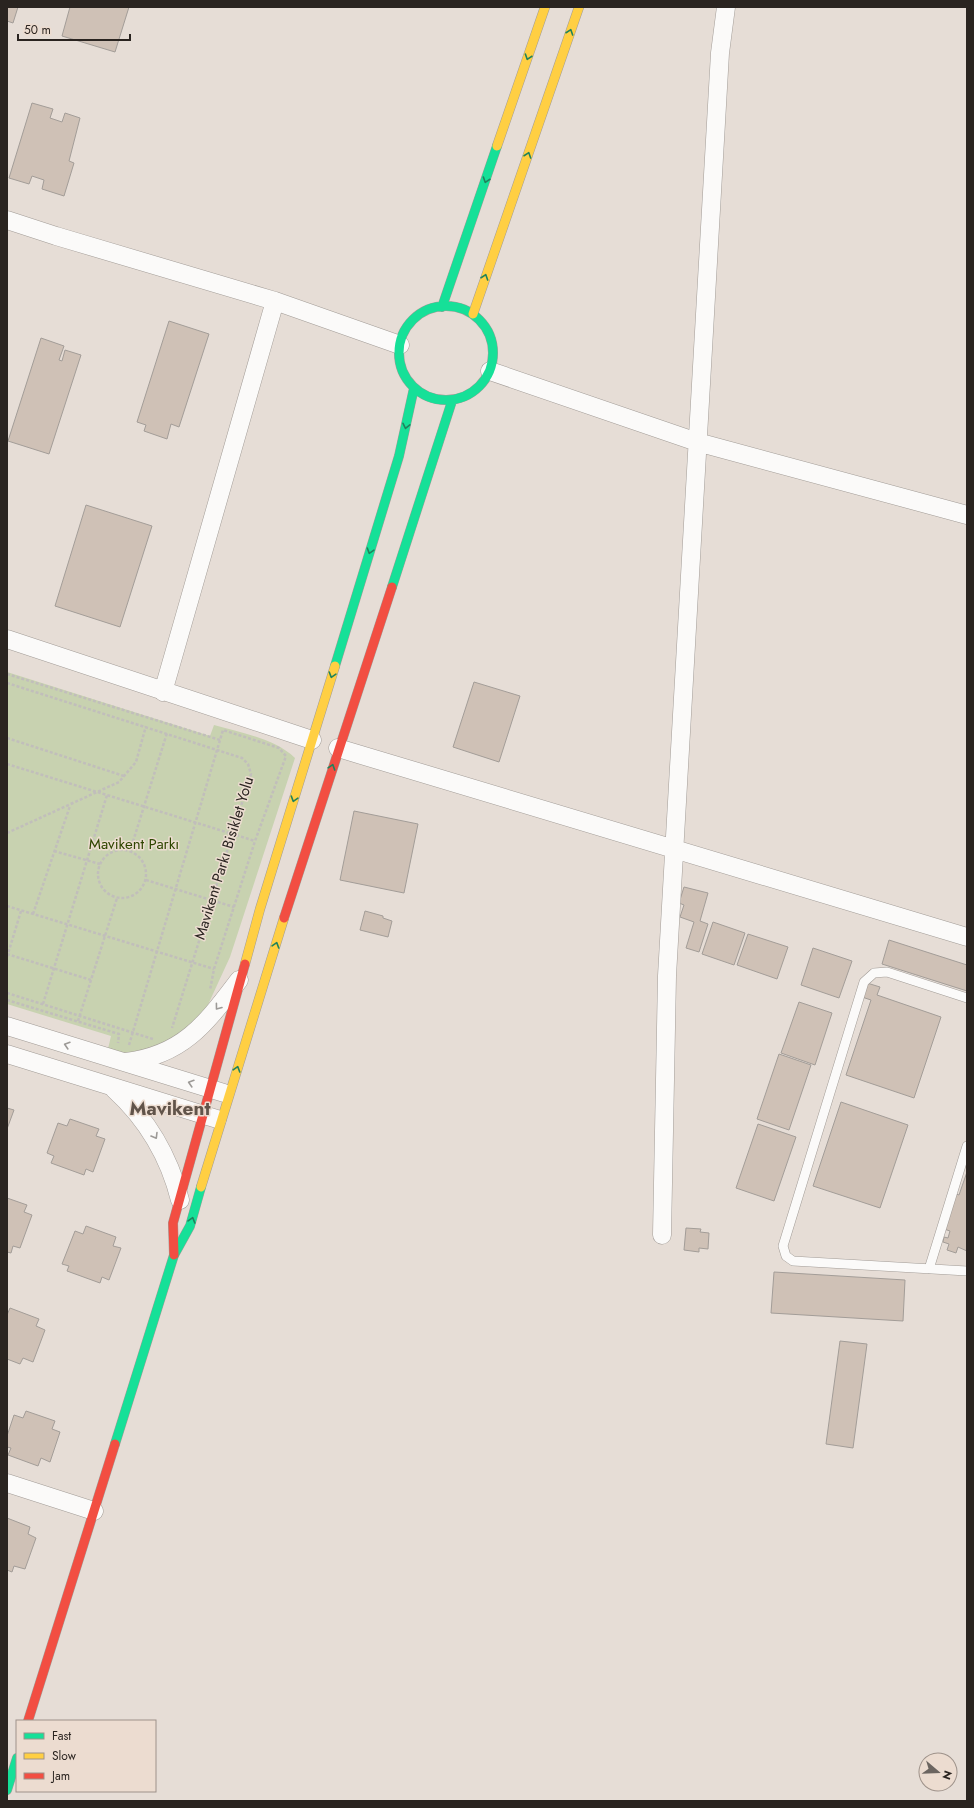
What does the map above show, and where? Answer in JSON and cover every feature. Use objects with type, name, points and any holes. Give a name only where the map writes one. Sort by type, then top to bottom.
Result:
[{"type":"main road","points":[[442,307],[545,7]]},
{"type":"main road","points":[[473,314],[579,7]]},
{"type":"main road","points":[[449,306],[464,309],[473,314],[487,329],[493,343],[494,358],[490,371],[480,387],[467,396],[452,401],[436,400],[421,394],[409,384],[402,370],[399,354],[402,338],[409,324],[420,314],[434,307],[449,306]]},
{"type":"main road","points":[[28,1720],[174,1255],[190,1226],[212,1117],[212,1090],[242,976],[312,740],[400,456],[414,388]]},
{"type":"main road","points":[[174,1255],[173,1223],[180,1200],[212,1117],[229,1095],[338,748],[452,401]]},
{"type":"main road","points":[[7,1790],[16,1761]]},
{"type":"street","points":[[662,1235],[667,976],[720,53],[726,7]]},
{"type":"street","points":[[7,220],[56,236],[275,300],[400,345]]},
{"type":"street","points":[[163,692],[275,300]]},
{"type":"street","points":[[490,371],[697,442],[967,515]]},
{"type":"street","points":[[7,639],[163,692],[312,740]]},
{"type":"street","points":[[338,748],[967,937]]},
{"type":"street","points":[[123,1062],[155,1055],[188,1039],[212,1016],[242,976]]},
{"type":"street","points":[[7,1026],[229,1095]]},
{"type":"street","points":[[7,1054],[212,1117]]},
{"type":"street","points":[[111,1086],[134,1109],[150,1130],[169,1163],[180,1200]]},
{"type":"street","points":[[7,1483],[94,1511]]},
{"type":"lane","points":[[967,998],[887,972],[874,974],[864,982],[782,1246],[786,1256],[793,1260],[967,1271]]},
{"type":"lane","points":[[928,1268],[967,1146]]},
{"type":"path","points":[[7,674],[220,740]]},
{"type":"path","name":"Mavikent Parkı Bisiklet Yolu","points":[[7,683],[167,732],[242,758],[248,764],[251,774],[172,1028],[169,1032]]},
{"type":"path","points":[[7,833],[119,782],[136,762],[146,726]]},
{"type":"path","points":[[129,1045],[223,730],[279,748],[286,756],[255,841],[214,969],[210,991],[207,997]]},
{"type":"path","points":[[130,851],[167,732]]},
{"type":"path","points":[[7,738],[124,776]]},
{"type":"path","points":[[7,764],[255,841]]},
{"type":"path","points":[[43,1004],[107,795]]},
{"type":"path","points":[[33,914],[70,805]]},
{"type":"path","points":[[118,850],[130,851],[140,856],[145,863],[147,872],[143,888],[137,894],[129,898],[117,898],[107,893],[102,887],[98,872],[100,864],[110,853],[118,850]]},
{"type":"path","points":[[54,851],[100,864]]},
{"type":"path","points":[[146,880],[234,906]]},
{"type":"path","points":[[78,1022],[117,898]]},
{"type":"path","points":[[7,906],[214,969]]},
{"type":"path","points":[[21,911],[7,955],[91,980]]},
{"type":"path","points":[[7,993],[153,1039],[159,1038]]},
{"type":"path","points":[[7,1000],[119,1034],[118,1043],[134,1046]]},
{"type":"green space","name":"Mavikent Parkı","points":[[7,672],[210,736],[214,725],[257,737],[287,751],[295,758],[230,957],[201,1020],[170,1047],[135,1055],[108,1049],[111,1036],[7,1004]]},
{"type":"building","points":[[7,7],[18,7],[13,23],[7,21]]},
{"type":"building","points":[[70,7],[129,7],[115,52],[62,36]]},
{"type":"building","points":[[32,103],[53,109],[50,118],[62,122],[65,113],[80,118],[69,161],[74,163],[64,196],[42,189],[44,180],[32,176],[29,184],[9,178]]},
{"type":"building","points":[[169,321],[209,334],[179,427],[171,424],[167,439],[144,431],[146,425],[137,422]]},
{"type":"building","points":[[41,338],[64,346],[59,360],[62,361],[65,350],[81,355],[49,454],[8,441]]},
{"type":"building","points":[[86,505],[152,526],[120,627],[55,606]]},
{"type":"building","points":[[474,682],[520,696],[499,762],[453,747]]},
{"type":"building","points":[[354,811],[418,824],[404,893],[340,880]]},
{"type":"building","points":[[684,887],[708,893],[700,921],[708,924],[699,952],[686,948],[694,922],[680,917],[684,905],[679,903]]},
{"type":"building","points":[[365,911],[383,916],[383,918],[392,921],[388,937],[360,930]]},
{"type":"building","points":[[713,922],[745,933],[734,965],[702,954]]},
{"type":"building","points":[[748,934],[788,947],[777,979],[737,965]]},
{"type":"building","points":[[889,940],[967,965],[967,991],[882,964]]},
{"type":"building","points":[[813,948],[852,961],[839,998],[801,985]]},
{"type":"building","points":[[867,983],[880,987],[877,995],[941,1017],[914,1098],[846,1075],[871,1000],[862,997]]},
{"type":"building","points":[[799,1002],[832,1013],[815,1065],[781,1053]]},
{"type":"building","points":[[779,1054],[811,1065],[789,1130],[757,1119]]},
{"type":"building","points":[[841,1102],[908,1125],[880,1208],[813,1186]]},
{"type":"building","points":[[7,1108],[14,1110],[7,1129]]},
{"type":"building","points":[[70,1119],[99,1129],[96,1136],[105,1139],[93,1172],[86,1169],[84,1175],[51,1163],[54,1156],[47,1153],[58,1123],[67,1126]]},
{"type":"building","points":[[758,1124],[796,1137],[774,1201],[736,1188]]},
{"type":"building","points":[[967,1172],[967,1251],[958,1247],[956,1253],[947,1250],[949,1244],[943,1242],[944,1237],[948,1238],[950,1231],[944,1229],[956,1194],[959,1195]]},
{"type":"building","points":[[7,1198],[27,1205],[24,1212],[32,1215],[20,1248],[13,1246],[11,1253],[7,1252]]},
{"type":"building","points":[[86,1226],[116,1237],[113,1246],[121,1248],[109,1280],[102,1277],[100,1283],[67,1271],[69,1266],[62,1264],[75,1231],[83,1234]]},
{"type":"building","points":[[686,1228],[701,1229],[700,1232],[709,1233],[708,1249],[699,1248],[699,1252],[684,1250]]},
{"type":"building","points":[[774,1272],[905,1280],[903,1321],[771,1313]]},
{"type":"building","points":[[10,1308],[39,1319],[36,1326],[45,1330],[33,1362],[23,1358],[20,1364],[7,1359],[7,1315]]},
{"type":"building","points":[[840,1341],[867,1344],[853,1448],[826,1444]]},
{"type":"building","points":[[26,1411],[55,1421],[52,1429],[60,1432],[50,1462],[41,1458],[38,1466],[8,1455],[11,1448],[7,1447],[7,1436],[14,1415],[23,1418]]},
{"type":"building","points":[[7,1518],[30,1527],[28,1534],[36,1538],[25,1569],[14,1566],[12,1572],[7,1570]]},
{"type":"traffic: fast","points":[[442,307],[497,146]]},
{"type":"traffic: fast","points":[[446,306],[464,309],[479,320],[490,335],[493,353],[490,371],[479,386],[464,397],[446,400],[428,397],[413,386],[402,371],[399,353],[402,335],[413,320],[428,309],[446,306]]},
{"type":"traffic: fast","points":[[335,666],[399,456],[414,388]]},
{"type":"traffic: fast","points":[[392,587],[452,401]]},
{"type":"traffic: fast","points":[[115,1444],[174,1255],[190,1226],[201,1187]]},
{"type":"traffic: fast","points":[[7,1790],[16,1761]]},
{"type":"traffic: slow","points":[[497,146],[545,7]]},
{"type":"traffic: slow","points":[[473,314],[579,7]]},
{"type":"traffic: slow","points":[[245,964],[260,909],[335,666]]},
{"type":"traffic: slow","points":[[201,1187],[284,918]]},
{"type":"traffic: jam","points":[[284,918],[392,587]]},
{"type":"traffic: jam","points":[[174,1255],[173,1223],[245,964]]},
{"type":"traffic: jam","points":[[28,1720],[115,1444]]},
{"type":"district","name":"Mavikent","points":[[170,1108]]}]
